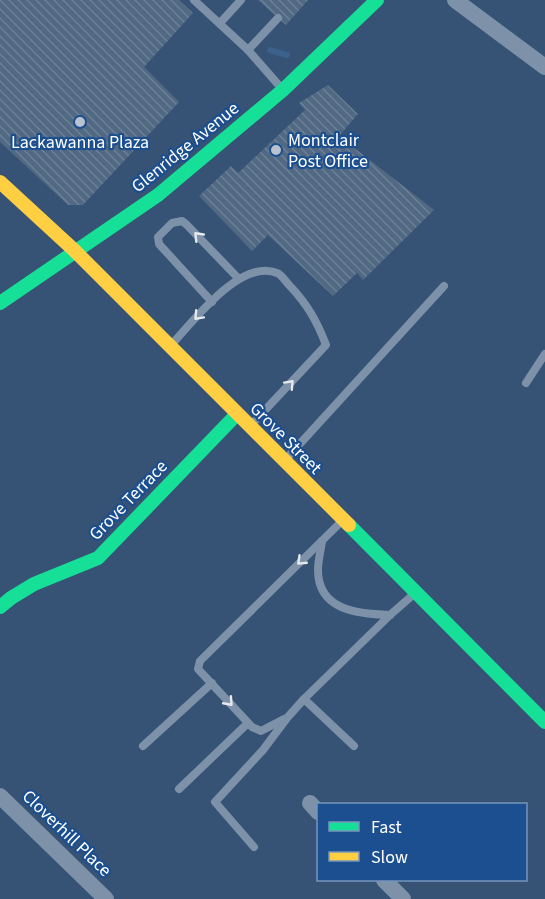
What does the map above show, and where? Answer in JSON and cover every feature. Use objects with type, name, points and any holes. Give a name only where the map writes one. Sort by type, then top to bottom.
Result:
[{"type":"street","name":"Glenridge Avenue","points":[[0,303],[158,195],[283,90],[377,0]]},
{"type":"street","points":[[455,0],[545,67]]},
{"type":"street","name":"Grove Street","points":[[0,182],[75,251],[545,722]]},
{"type":"street","name":"Grove Terrace","points":[[0,607],[9,598],[33,583],[74,570],[98,558],[237,414]]},
{"type":"street","name":"Cloverhill Place","points":[[0,796],[106,899]]},
{"type":"street","points":[[386,881],[403,899]]},
{"type":"lane","points":[[194,0],[248,50],[283,90]]},
{"type":"lane","points":[[220,23],[241,0]]},
{"type":"lane","points":[[248,50],[278,18]]},
{"type":"lane","points":[[212,302],[159,244],[158,237],[172,224],[182,221],[186,224],[238,278]]},
{"type":"lane","points":[[170,347],[238,278],[260,271],[278,274],[302,298],[317,321],[326,345],[250,427]]},
{"type":"lane","points":[[284,461],[444,286]]},
{"type":"lane","points":[[526,383],[545,354]]},
{"type":"lane","points":[[287,718],[261,731],[252,727],[198,669],[200,661],[343,520]]},
{"type":"lane","points":[[322,540],[318,572],[324,593],[341,608],[363,614],[390,615]]},
{"type":"lane","points":[[254,847],[215,802],[263,750],[304,699],[390,615],[416,593]]},
{"type":"lane","points":[[143,746],[212,683]]},
{"type":"lane","points":[[304,699],[354,746]]},
{"type":"lane","points":[[179,789],[248,723]]},
{"type":"building","name":"Lackawanna Plaza","points":[[0,0],[179,0],[193,13],[144,67],[179,102],[83,205],[68,205],[0,142]]},
{"type":"building","points":[[258,0],[308,0],[286,25]]},
{"type":"building","points":[[328,85],[358,114],[339,136],[434,210],[363,280],[357,273],[333,296],[268,235],[252,251],[199,196],[231,166],[238,173],[305,110],[299,103]]},
{"type":"waterway","points":[[270,50],[287,55]]},
{"type":"traffic: fast","points":[[0,303],[158,195],[283,90],[377,0]]},
{"type":"traffic: fast","points":[[0,607],[34,584],[98,558],[237,414]]},
{"type":"traffic: fast","points":[[349,525],[545,722]]},
{"type":"traffic: slow","points":[[0,182],[75,251],[349,525]]},
{"type":"place","name":"Lackawanna Plaza","points":[[80,122]]},
{"type":"place","name":"Montclair Post Office","points":[[276,150]]}]
